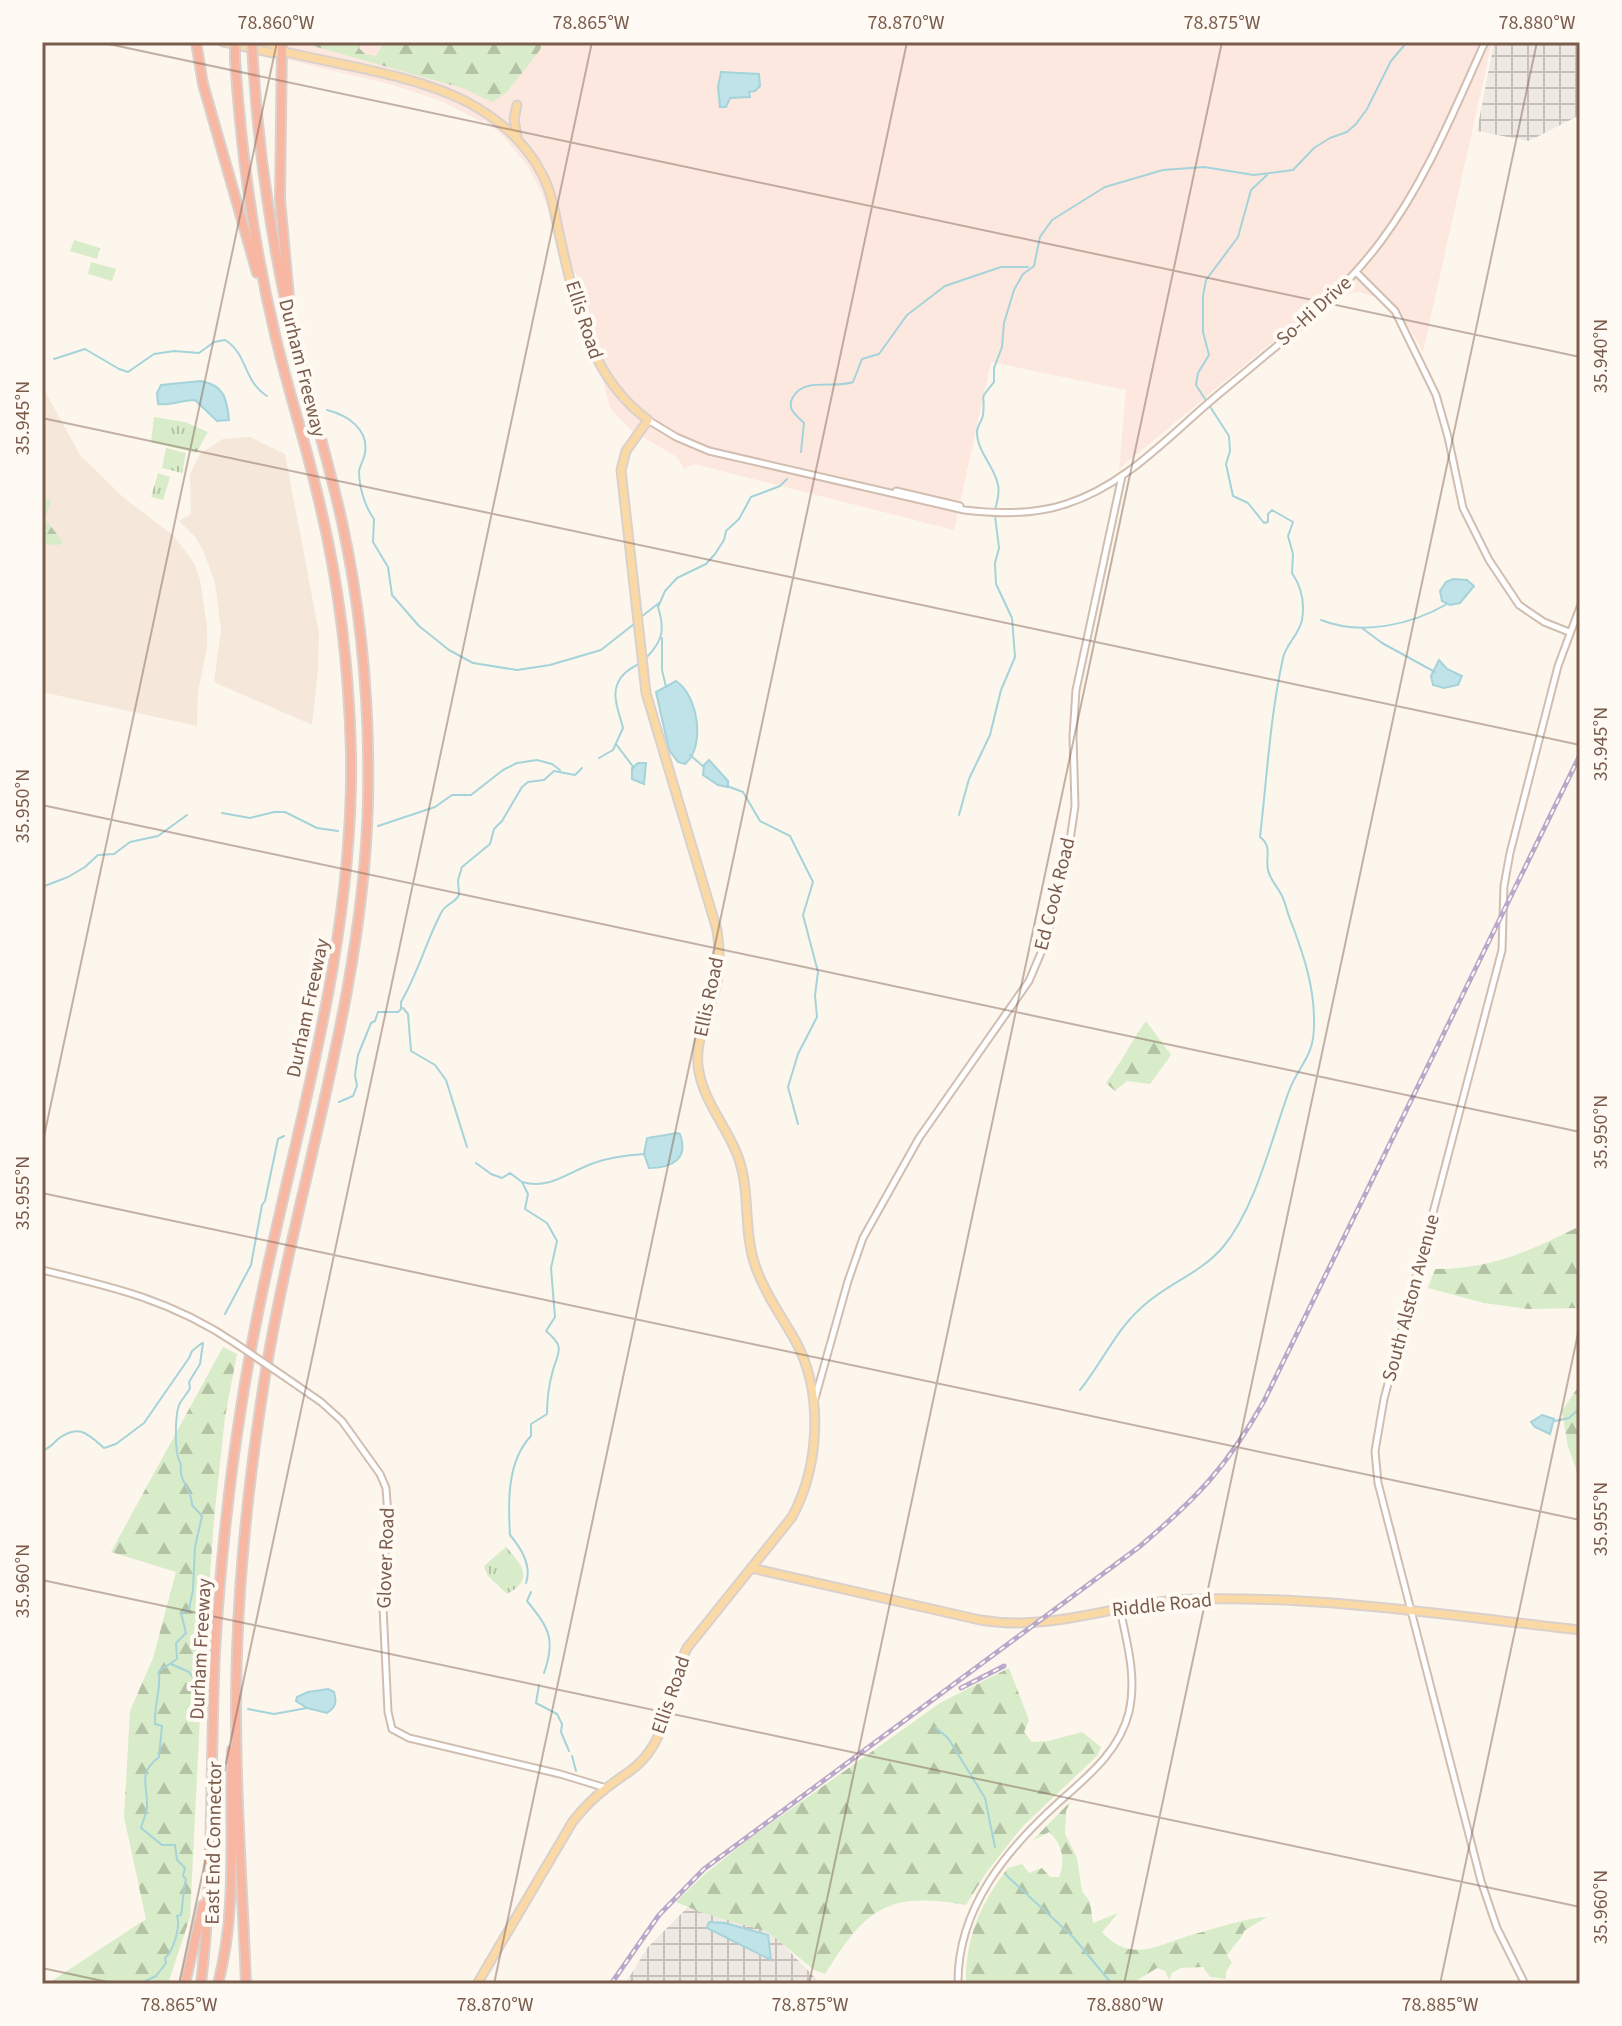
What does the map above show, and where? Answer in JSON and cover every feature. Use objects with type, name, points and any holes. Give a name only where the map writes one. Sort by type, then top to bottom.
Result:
[{"type":"highway","points":[[196,42],[203,84],[274,332]]},
{"type":"highway","name":"Durham Freeway","points":[[201,1984],[209,1861],[215,1652],[235,1444],[268,1257],[332,984],[350,823],[349,699],[338,599],[319,502],[274,332],[249,197],[235,42]]},
{"type":"highway","name":"Durham Freeway","points":[[246,1984],[238,1813],[237,1653],[246,1529],[262,1397],[285,1269],[346,999],[360,912],[367,824],[366,698],[355,597],[336,498],[303,376],[272,231],[259,133],[252,42]]},
{"type":"highway","points":[[282,47],[281,223],[303,376]]},
{"type":"highway","name":"East End Connector","points":[[218,1984],[231,1904],[231,1764],[237,1653]]},
{"type":"highway","name":"East End Connector","points":[[185,1984],[197,1936],[209,1861]]},
{"type":"main road","name":"Ellis Road","points":[[223,42],[272,53],[282,47]]},
{"type":"main road","name":"Ellis Road","points":[[264,42],[436,88],[488,115],[518,140],[531,155],[548,186],[575,302],[593,354],[620,395],[648,420],[626,451],[621,470],[646,693],[717,930],[720,950],[719,973],[701,1036],[698,1068],[703,1091],[738,1157],[746,1185],[753,1259],[762,1284],[798,1345],[814,1403],[812,1469],[804,1493],[783,1530],[687,1648],[680,1661],[662,1729],[652,1748],[630,1773],[590,1801],[573,1821],[477,1984]]},
{"type":"main road","points":[[517,105],[514,120],[518,140]]},
{"type":"main road","name":"Riddle Road","points":[[751,1568],[951,1614],[1010,1624],[1053,1622],[1166,1601],[1229,1598],[1303,1602],[1580,1630]]},
{"type":"street","points":[[1356,272],[1382,240],[1419,181],[1485,42]]},
{"type":"street","name":"So-Hi Drive","points":[[648,420],[676,437],[709,451],[988,513],[1027,512],[1066,504],[1122,476],[1299,326],[1356,272],[1395,311],[1409,339],[1444,420],[1463,508],[1495,570],[1514,599],[1527,612],[1570,632]]},
{"type":"street","name":"Ed Cook Road","points":[[814,1403],[863,1238],[919,1138],[1029,981],[1046,941],[1069,847],[1075,806],[1073,736],[1076,690],[1122,476]]},
{"type":"street","name":"South Alston Avenue","points":[[1525,1984],[1497,1928],[1481,1881],[1378,1483],[1376,1440],[1393,1364],[1502,950],[1504,886],[1508,863],[1558,666],[1580,607]]},
{"type":"street","name":"Glover Road","points":[[42,1270],[155,1299],[191,1315],[321,1402],[342,1421],[380,1474],[386,1488],[388,1516],[382,1586],[388,1712],[392,1729],[409,1738],[606,1788]]},
{"type":"street","points":[[958,1984],[966,1927],[984,1890],[1025,1836],[1105,1759],[1123,1728],[1130,1708],[1132,1680],[1120,1608]]},
{"type":"shaded area","points":[[268,42],[1492,42],[1423,352],[1401,314],[1384,300],[1359,292],[1331,296],[1119,469],[1126,390],[991,362],[954,530],[694,464],[684,469],[677,457],[631,430],[610,408],[576,274],[561,266],[541,192],[527,165],[501,134],[484,120],[482,122],[441,101],[393,85],[267,55]]},
{"type":"shaded area","points":[[1494,42],[1580,42],[1580,115],[1529,141],[1477,131]]},
{"type":"shaded area","points":[[42,386],[80,455],[124,498],[174,536],[194,563],[200,580],[207,627],[207,647],[198,692],[197,726],[42,692]]},
{"type":"shaded area","points":[[250,437],[285,454],[319,633],[312,725],[214,682],[221,630],[215,583],[203,550],[179,521],[191,514],[190,474],[200,454],[223,439]]},
{"type":"shaded area","points":[[690,1905],[769,1930],[821,1984],[625,1984],[648,1947]]},
{"type":"green space","points":[[299,42],[362,42],[359,48],[365,54],[376,56],[384,42],[543,42],[506,93],[492,102],[462,88]]},
{"type":"green space","points":[[74,240],[100,248],[97,259],[70,251]]},
{"type":"green space","points":[[91,262],[116,269],[112,281],[88,274]]},
{"type":"green space","points":[[154,417],[185,422],[208,432],[196,453],[151,442]]},
{"type":"green space","points":[[166,448],[186,453],[182,473],[162,468]]},
{"type":"green space","points":[[158,473],[170,477],[163,500],[151,497]]},
{"type":"green space","points":[[42,496],[51,501],[45,519],[63,542],[59,545],[42,544]]},
{"type":"green space","points":[[1146,1021],[1171,1055],[1150,1084],[1127,1081],[1115,1091],[1106,1083]]},
{"type":"green space","points":[[1580,1226],[1580,1308],[1528,1309],[1484,1303],[1428,1288],[1435,1269],[1475,1266],[1510,1257]]},
{"type":"green space","points":[[223,1347],[237,1354],[225,1417],[214,1519],[190,1917],[168,1984],[47,1984],[146,1919],[124,1817],[130,1711],[153,1658],[176,1572],[111,1552]]},
{"type":"green space","points":[[1580,1384],[1580,1479],[1568,1447],[1562,1411]]},
{"type":"green space","points":[[506,1547],[523,1572],[521,1583],[507,1594],[488,1576],[484,1566]]},
{"type":"green space","points":[[1009,1668],[1029,1720],[1024,1732],[1032,1742],[1082,1732],[1101,1747],[1097,1756],[1022,1827],[986,1873],[966,1905],[916,1901],[881,1910],[853,1934],[825,1974],[814,1970],[768,1932],[676,1902],[749,1839],[940,1703]]},
{"type":"green space","points":[[1071,1801],[1066,1811],[1065,1834],[1077,1858],[1082,1891],[1090,1902],[1093,1923],[1118,1913],[1102,1932],[1122,1947],[1133,1950],[1154,1947],[1250,1919],[1267,1917],[1244,1931],[1227,1956],[1232,1962],[1226,1979],[1210,1977],[1203,1967],[1181,1968],[1172,1973],[1169,1980],[1165,1971],[1157,1968],[1131,1984],[966,1984],[968,1952],[976,1923],[989,1895],[1008,1868],[1022,1864],[1029,1873],[1042,1868],[1050,1877],[1059,1877],[1062,1858],[1060,1847],[1053,1837],[1049,1832],[1032,1841]]},
{"type":"water","points":[[721,72],[759,74],[760,86],[749,92],[750,97],[730,98],[726,107],[720,107],[718,87]]},
{"type":"water","points":[[201,381],[222,393],[229,420],[217,421],[195,400],[158,404],[157,393],[161,385]]},
{"type":"water","points":[[1467,580],[1474,586],[1460,603],[1450,605],[1442,601],[1440,591],[1446,582]]},
{"type":"water","points":[[1439,660],[1447,669],[1462,676],[1458,685],[1444,688],[1433,685],[1431,676]]},
{"type":"water","points":[[676,681],[690,697],[697,721],[696,746],[685,764],[678,762],[669,750],[656,692]]},
{"type":"water","points":[[709,760],[728,781],[728,787],[718,785],[703,775],[704,765]]},
{"type":"water","points":[[638,763],[646,763],[644,784],[632,779],[632,768]]},
{"type":"water","points":[[677,1133],[682,1143],[680,1156],[671,1164],[649,1168],[644,1154],[647,1138]]},
{"type":"water","points":[[1542,1415],[1554,1419],[1550,1434],[1531,1422]]},
{"type":"water","points":[[328,1689],[334,1692],[335,1701],[327,1713],[307,1708],[296,1701],[297,1697],[308,1692]]},
{"type":"water","points":[[709,1922],[725,1923],[768,1935],[771,1960],[707,1928]]},
{"type":"waterway","points":[[995,510],[998,485],[977,432],[983,415],[983,397],[994,382],[994,368],[1002,347],[1004,323],[1014,290],[1023,274],[1034,266],[1040,237],[1052,220],[1105,187],[1163,170],[1204,167],[1254,175],[1293,170],[1314,148],[1347,132],[1356,124],[1391,61],[1407,42]]},
{"type":"waterway","points":[[1080,1390],[1132,1317],[1161,1292],[1214,1256],[1235,1231],[1254,1193],[1289,1091],[1312,1045],[1314,1011],[1307,970],[1283,899],[1269,874],[1267,848],[1260,837],[1279,680],[1285,653],[1298,630],[1303,613],[1302,595],[1292,573],[1293,554],[1288,536],[1293,522],[1272,510],[1268,514],[1268,522],[1264,523],[1248,503],[1233,496],[1226,464],[1230,451],[1229,436],[1196,385],[1198,373],[1209,355],[1203,332],[1206,280],[1238,237],[1251,190],[1267,175]]},
{"type":"waterway","points":[[801,452],[804,423],[793,412],[791,405],[798,391],[812,385],[853,382],[862,359],[879,354],[907,315],[945,286],[1001,267],[1028,267]]},
{"type":"waterway","points":[[54,359],[85,349],[128,372],[154,354],[174,351],[199,353],[214,342],[225,340],[238,353],[259,390],[267,396]]},
{"type":"waterway","points":[[327,410],[349,419],[364,437],[360,484],[365,503],[374,519],[373,542],[388,567],[392,595],[419,626],[449,650],[473,663],[517,670],[550,665],[601,650],[634,624]]},
{"type":"waterway","points":[[646,658],[661,634],[658,607],[665,591],[677,578],[706,564],[751,497],[780,486],[787,479]]},
{"type":"waterway","points":[[959,815],[969,779],[990,735],[1001,690],[1015,657],[1012,618],[996,584],[995,563],[999,548],[995,516]]},
{"type":"waterway","points":[[641,617],[659,603]]},
{"type":"waterway","points":[[1321,620],[1352,627],[1386,626],[1418,618],[1447,604]]},
{"type":"waterway","points":[[1362,628],[1382,643],[1435,672]]},
{"type":"waterway","points":[[662,638],[662,670],[666,687]]},
{"type":"waterway","points":[[599,758],[613,750],[623,728],[616,700],[617,686],[625,673],[641,662]]},
{"type":"waterway","points":[[616,744],[634,768]]},
{"type":"waterway","points":[[690,755],[704,767]]},
{"type":"waterway","points":[[378,826],[435,807],[452,795],[471,795],[517,763],[537,760],[560,770]]},
{"type":"waterway","points":[[401,1008],[441,913],[459,895],[458,880],[462,867],[490,844],[494,829],[522,787],[528,782],[544,780],[554,771],[575,775],[582,768]]},
{"type":"waterway","points":[[727,786],[743,792],[760,821],[790,836],[813,882],[803,915],[818,972],[815,995],[817,1017],[798,1054],[788,1087],[798,1124]]},
{"type":"waterway","points":[[222,813],[250,818],[285,812],[317,828],[338,831]]},
{"type":"waterway","points":[[42,887],[68,877],[98,855],[114,854],[130,842],[158,836],[187,815]]},
{"type":"waterway","points":[[403,1008],[408,1014],[411,1051],[435,1065],[446,1080],[467,1147]]},
{"type":"waterway","points":[[339,1102],[353,1096],[357,1086],[358,1055],[378,1012],[398,1012],[401,1009]]},
{"type":"waterway","points":[[225,1314],[251,1265],[278,1139],[284,1136]]},
{"type":"waterway","points":[[522,1182],[550,1182],[600,1161],[645,1154]]},
{"type":"waterway","points":[[476,1163],[491,1174],[502,1178],[510,1173],[522,1182],[528,1194],[525,1209],[547,1223],[557,1241],[551,1268],[555,1317],[546,1331],[556,1341],[558,1353],[549,1386],[547,1414],[531,1424],[531,1436],[517,1457],[513,1470],[509,1496],[510,1535],[526,1564],[526,1583]]},
{"type":"waterway","points":[[42,1451],[65,1434],[78,1431],[104,1448],[116,1444],[144,1423],[192,1351],[202,1343]]},
{"type":"waterway","points":[[139,1984],[156,1976],[166,1963],[165,1958],[177,1932],[177,1916],[181,1915],[186,1879],[183,1876],[185,1868],[177,1860],[175,1845],[162,1845],[141,1828],[147,1807],[146,1773],[159,1757],[162,1726],[155,1724],[159,1671],[177,1659],[176,1643],[186,1633],[181,1613],[189,1609],[193,1590],[195,1547],[202,1516],[192,1505],[181,1475],[176,1426],[179,1405],[200,1364],[203,1343]]},
{"type":"waterway","points":[[1555,1421],[1569,1418],[1580,1408]]},
{"type":"waterway","points":[[531,1592],[527,1601],[541,1619],[550,1642],[544,1673]]},
{"type":"waterway","points":[[171,1664],[189,1672],[194,1679]]},
{"type":"waterway","points":[[539,1685],[536,1703],[557,1714],[569,1751]]},
{"type":"waterway","points":[[248,1709],[274,1714],[307,1708]]},
{"type":"waterway","points":[[936,1728],[948,1738],[985,1798],[995,1847]]},
{"type":"waterway","points":[[572,1756],[576,1771]]},
{"type":"waterway","points":[[1006,1875],[1073,1937],[1112,1984]]},
{"type":"railway","points":[[611,1984],[659,1915],[704,1869],[1139,1547],[1194,1497],[1223,1464],[1264,1401],[1580,755]]},
{"type":"railway","points":[[961,1688],[1004,1666]]}]
